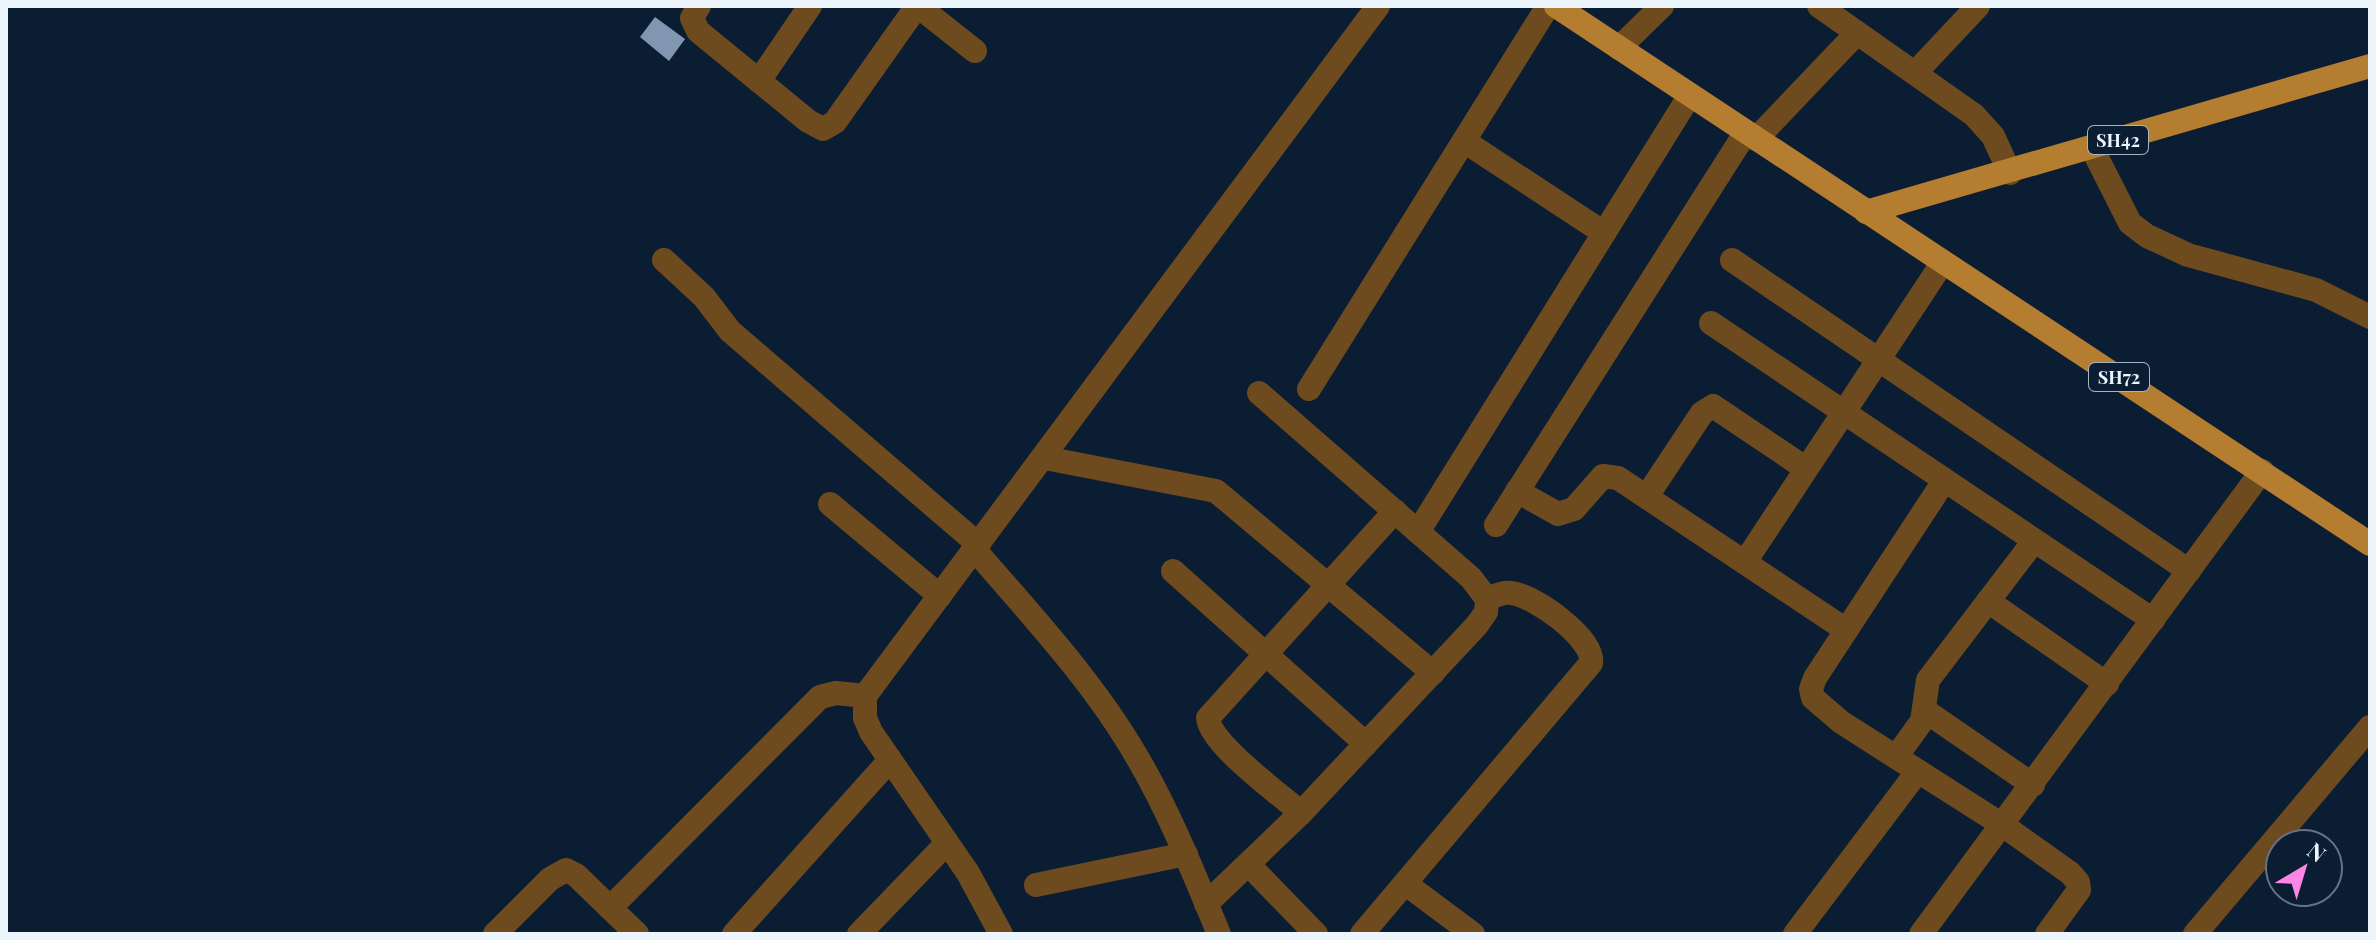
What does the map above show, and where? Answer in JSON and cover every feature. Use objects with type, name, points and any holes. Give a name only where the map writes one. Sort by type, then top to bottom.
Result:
[{"type":"main road","points":[[1556,6],[1866,212]]},
{"type":"main road","name":"SH42","points":[[1866,212],[2010,173],[2370,66]]},
{"type":"main road","name":"SH72","points":[[1866,212],[2370,544]]},
{"type":"street","points":[[699,6],[692,18],[698,31],[816,127],[831,127],[918,6],[975,51]]},
{"type":"street","points":[[759,81],[810,6]]},
{"type":"street","points":[[1001,934],[947,843],[865,718],[865,696],[1045,458],[1378,6]]},
{"type":"street","points":[[1309,389],[1548,6]]},
{"type":"street","points":[[1619,48],[1662,6]]},
{"type":"street","points":[[1819,6],[1985,126],[2010,173]]},
{"type":"street","points":[[1915,73],[1978,6]]},
{"type":"street","points":[[1496,525],[1751,136],[1857,33]]},
{"type":"street","points":[[1418,532],[1690,95]]},
{"type":"street","points":[[1464,141],[1604,233]]},
{"type":"street","points":[[2092,148],[2130,223],[2147,236],[2188,255],[2316,290],[2370,317]]},
{"type":"street","points":[[664,260],[704,297],[730,331],[977,548],[1104,706],[1160,797],[1219,934]]},
{"type":"street","points":[[1732,260],[2189,571]]},
{"type":"street","points":[[1745,562],[1841,411],[1943,262]]},
{"type":"street","points":[[1711,323],[2153,620]]},
{"type":"street","points":[[1206,904],[1301,813],[1486,612],[1487,599],[1471,578],[1259,393]]},
{"type":"street","points":[[1647,496],[1702,413],[1713,406],[1805,468]]},
{"type":"street","points":[[1045,458],[1216,491],[1433,673]]},
{"type":"street","points":[[1921,934],[2004,826],[2262,471]]},
{"type":"street","points":[[1517,491],[1558,514],[1574,509],[1603,476],[1618,478],[1846,630]]},
{"type":"street","points":[[1944,481],[1815,678],[1811,689],[1813,698],[1841,722],[2004,826],[2078,882],[2076,899],[2047,934]]},
{"type":"street","points":[[830,504],[940,596]]},
{"type":"street","points":[[1301,813],[1226,747],[1208,725],[1213,710],[1263,652],[1395,511]]},
{"type":"street","points":[[1896,757],[1916,731],[1924,710],[1928,680],[2034,541]]},
{"type":"street","points":[[1173,571],[1366,744]]},
{"type":"street","points":[[1362,934],[1591,663],[1591,650],[1581,636],[1531,601],[1509,593],[1487,599]]},
{"type":"street","points":[[1988,601],[2107,684]]},
{"type":"street","points":[[610,908],[820,697],[836,693],[865,696]]},
{"type":"street","points":[[1924,710],[2033,785]]},
{"type":"street","points":[[2195,934],[2370,727]]},
{"type":"street","points":[[734,934],[890,760]]},
{"type":"street","points":[[1795,934],[1918,771]]},
{"type":"street","points":[[859,934],[947,843]]},
{"type":"street","points":[[1036,885],[1186,854]]},
{"type":"street","points":[[1249,865],[1316,934]]},
{"type":"street","points":[[495,934],[558,871],[566,870],[576,875],[610,908],[628,931]]},
{"type":"street","points":[[1406,884],[1473,934]]},
{"type":"building","points":[[655,17],[685,39],[669,61],[640,37]]}]
